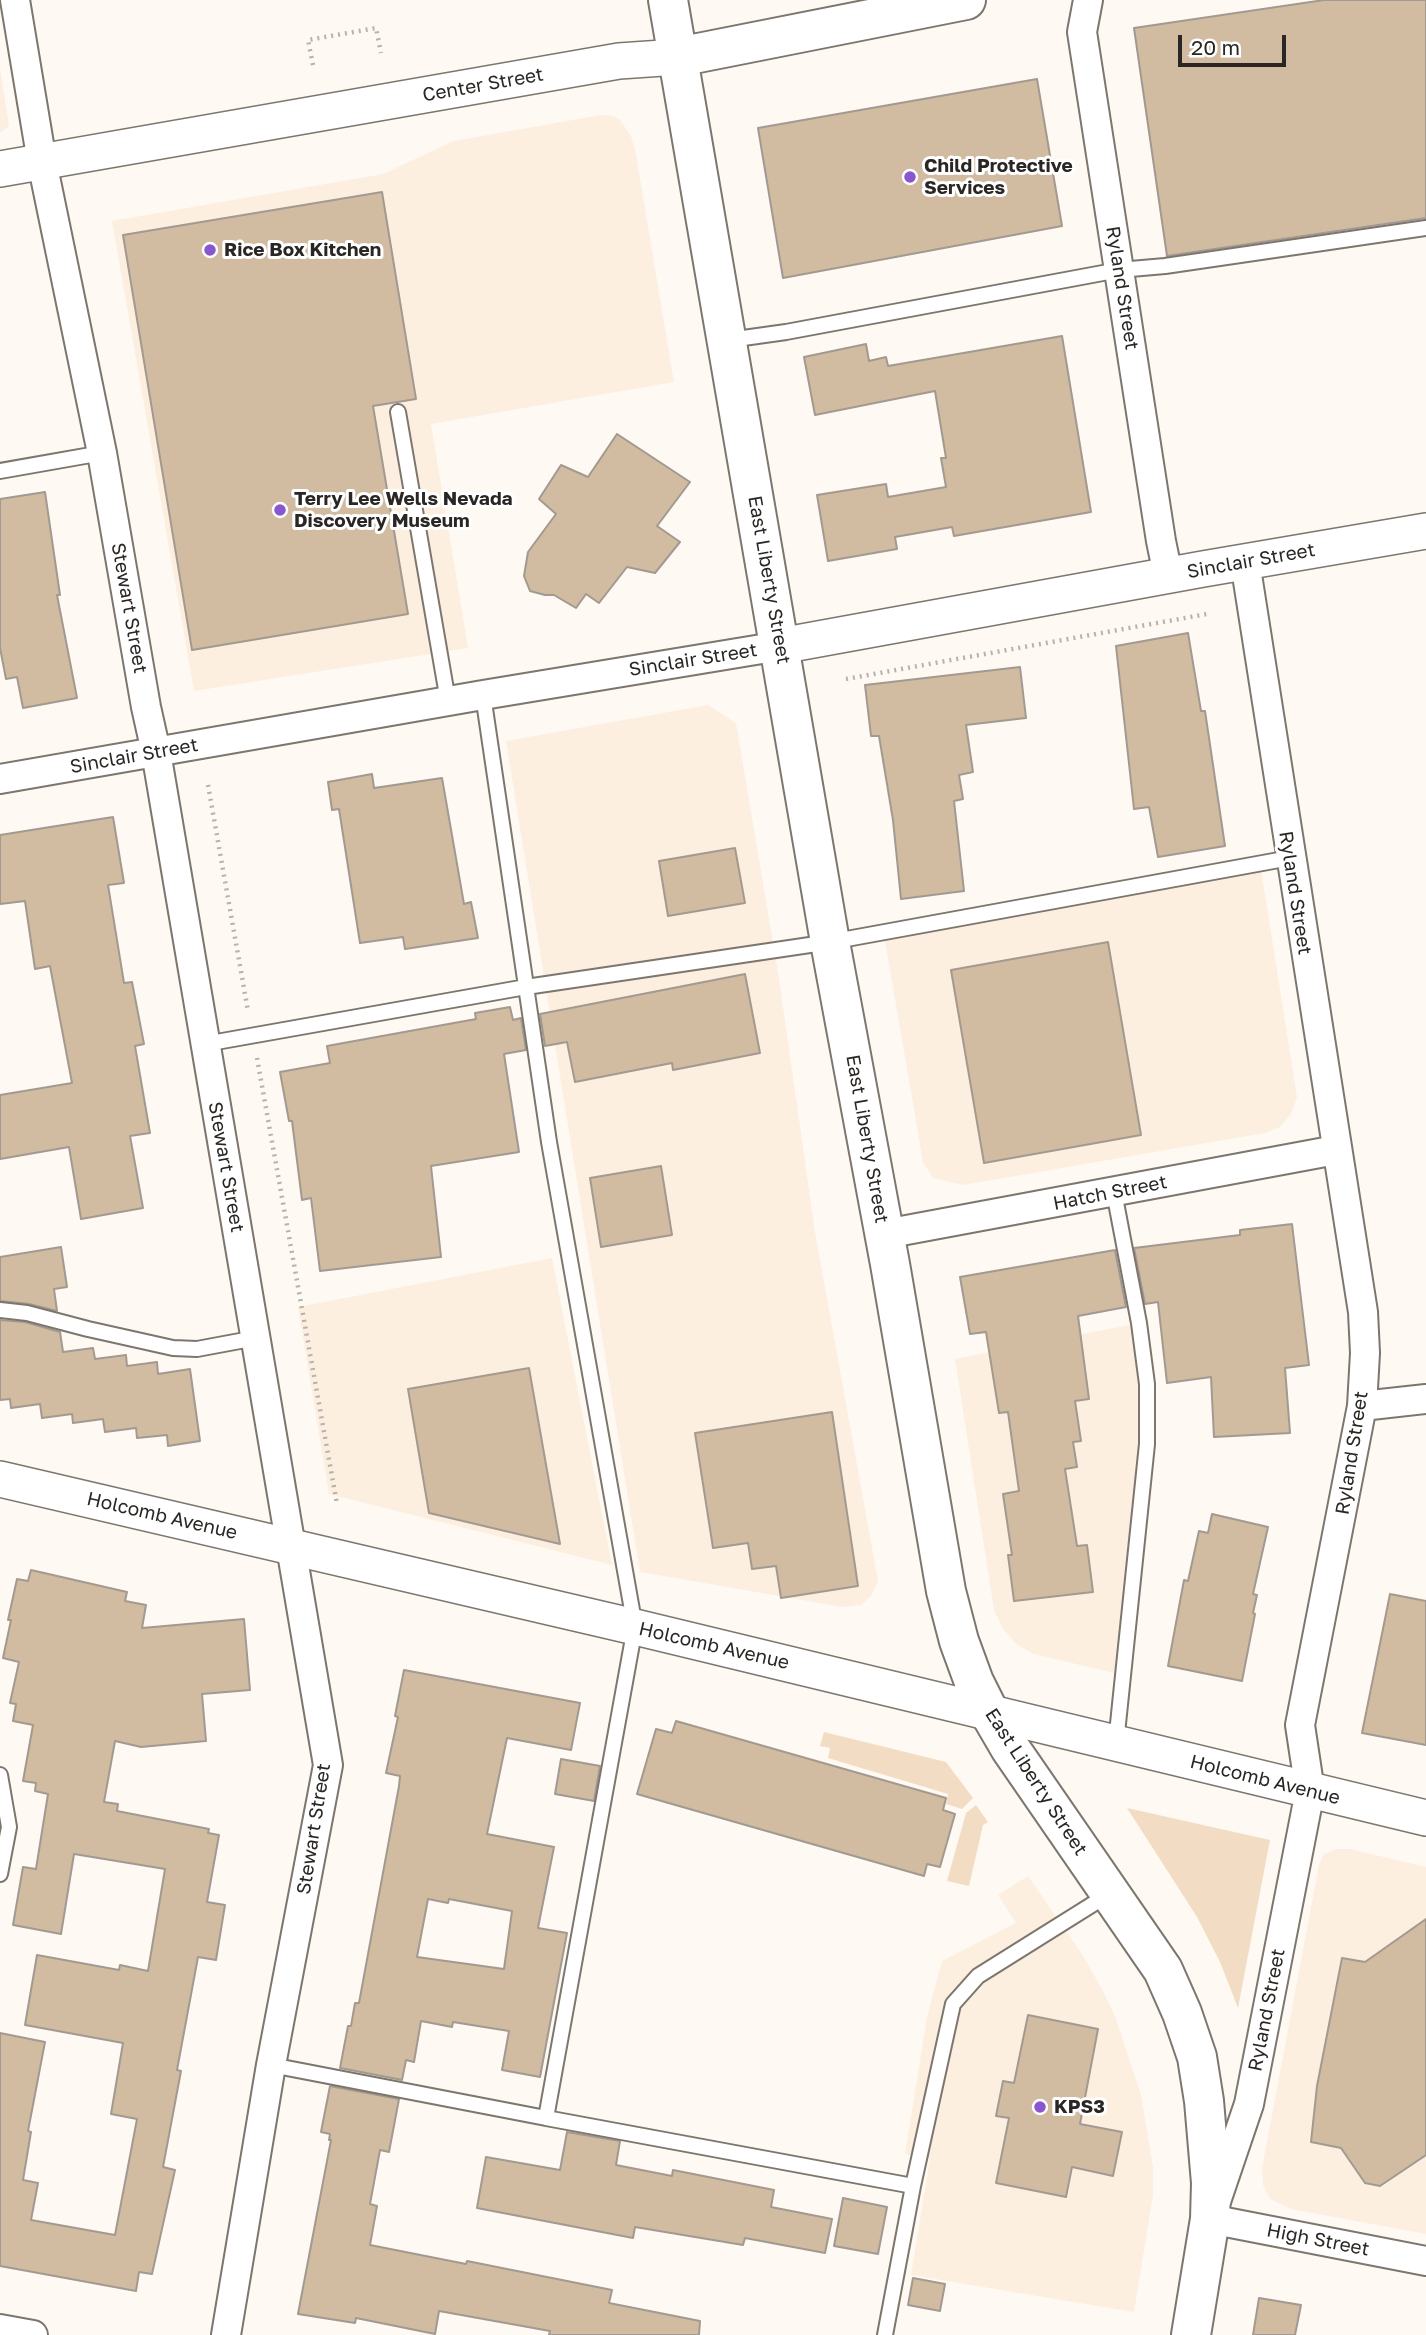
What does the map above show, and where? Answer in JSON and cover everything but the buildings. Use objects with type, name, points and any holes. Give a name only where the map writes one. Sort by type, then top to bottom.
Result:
[{"type":"main road","name":"East Liberty Street","points":[[668,0],[830,942],[885,1234],[946,1591],[966,1662],[989,1712],[1010,1748],[1163,1969],[1182,2013],[1197,2057],[1209,2143],[1210,2219]]},
{"type":"main road","name":"Center Street","points":[[678,57],[966,0]]},
{"type":"main road","name":"Ryland Street","points":[[1191,2335],[1210,2219]]},
{"type":"street","name":"Stewart Street","points":[[15,0],[43,162],[102,453],[156,752],[328,1765],[271,2065],[226,2335]]},
{"type":"street","name":"Ryland Street","points":[[1088,0],[1082,32],[1168,575]]},
{"type":"street","name":"Center Street","points":[[0,169],[619,61],[678,57]]},
{"type":"street","name":"Sinclair Street","points":[[0,779],[780,646],[1426,531]]},
{"type":"street","name":"Ryland Street","points":[[1210,2219],[1249,2104],[1310,1791],[1300,1725],[1362,1406],[1365,1353],[1363,1312],[1245,562]]},
{"type":"street","name":"Hatch Street","points":[[885,1234],[1336,1150]]},
{"type":"street","points":[[1362,1406],[1426,1399]]},
{"type":"street","name":"Holcomb Avenue","points":[[0,1479],[635,1627],[1426,1818]]},
{"type":"street","name":"High Street","points":[[1210,2219],[1426,2261]]},
{"type":"street","points":[[0,2329],[33,2335]]},
{"type":"lane","points":[[727,340],[786,332],[1119,270],[1166,266],[1426,228]]},
{"type":"lane","points":[[398,412],[448,701]]},
{"type":"lane","points":[[0,471],[102,453]]},
{"type":"lane","points":[[483,695],[548,1142],[635,1627],[546,2118]]},
{"type":"lane","points":[[205,1044],[526,987],[830,942],[1290,858]]},
{"type":"lane","points":[[1114,1192],[1139,1323],[1147,1384],[1147,1444],[1116,1744]]},
{"type":"lane","points":[[0,1310],[26,1312],[173,1348],[197,1349],[256,1338]]},
{"type":"lane","points":[[0,1775],[9,1827],[0,1874]]},
{"type":"lane","points":[[885,2335],[913,2186],[953,2004],[978,1976],[1110,1893]]},
{"type":"lane","points":[[271,2065],[913,2186]]},
{"type":"path","points":[[313,65],[308,40],[376,28],[381,53]]},
{"type":"path","points":[[846,679],[1207,614]]},
{"type":"path","points":[[208,785],[337,1504]]},
{"type":"shaded area","points":[[0,68],[9,126],[0,133]]},
{"type":"shaded area","points":[[601,115],[620,120],[631,136],[636,154],[674,382],[431,424],[468,648],[194,691],[112,221],[383,174],[454,141]]},
{"type":"shaded area","points":[[708,705],[736,723],[778,972],[815,1232],[878,1581],[871,1596],[861,1605],[843,1607],[640,1572],[506,741]]},
{"type":"shaded area","points":[[1260,863],[1297,1097],[1291,1114],[1280,1127],[1265,1133],[963,1185],[933,1178],[923,1162],[884,935]]},
{"type":"shaded area","points":[[552,1258],[612,1565],[329,1494],[298,1307]]},
{"type":"shaded area","points":[[1139,1323],[1147,1384],[1123,1675],[1033,1654],[1016,1644],[1003,1629],[994,1610],[955,1359]]},
{"type":"shaded area","points":[[824,1732],[946,1762],[973,1798],[962,1809],[946,1804],[948,1794],[828,1758],[830,1748],[820,1746]]},
{"type":"shaded area","points":[[976,1805],[988,1822],[983,1825],[969,1886],[947,1881],[966,1813]]},
{"type":"shaded area","points":[[1127,1808],[1270,1840],[1238,2008],[1220,1962],[1197,1917]]},
{"type":"shaded area","points":[[1337,1849],[1350,1849],[1426,1867],[1426,2234],[1291,2209],[1270,2199],[1263,2185],[1262,2168],[1319,1865],[1324,1854]]},
{"type":"shaded area","points":[[1028,1876],[1084,1957],[1104,1993],[1116,2019],[1141,2095],[1153,2166],[1153,2195],[1134,2312],[911,2275],[930,2159],[905,2154],[927,2017],[942,1961],[1016,1923],[998,1895]]},
{"type":"place","name":"Child Protective Services","points":[[910,177]]},
{"type":"place","name":"Rice Box Kitchen","points":[[210,250]]},
{"type":"place","name":"Terry Lee Wells Nevada Discovery Museum","points":[[280,510]]},
{"type":"place","name":"KPS3","points":[[1040,2107]]}]
